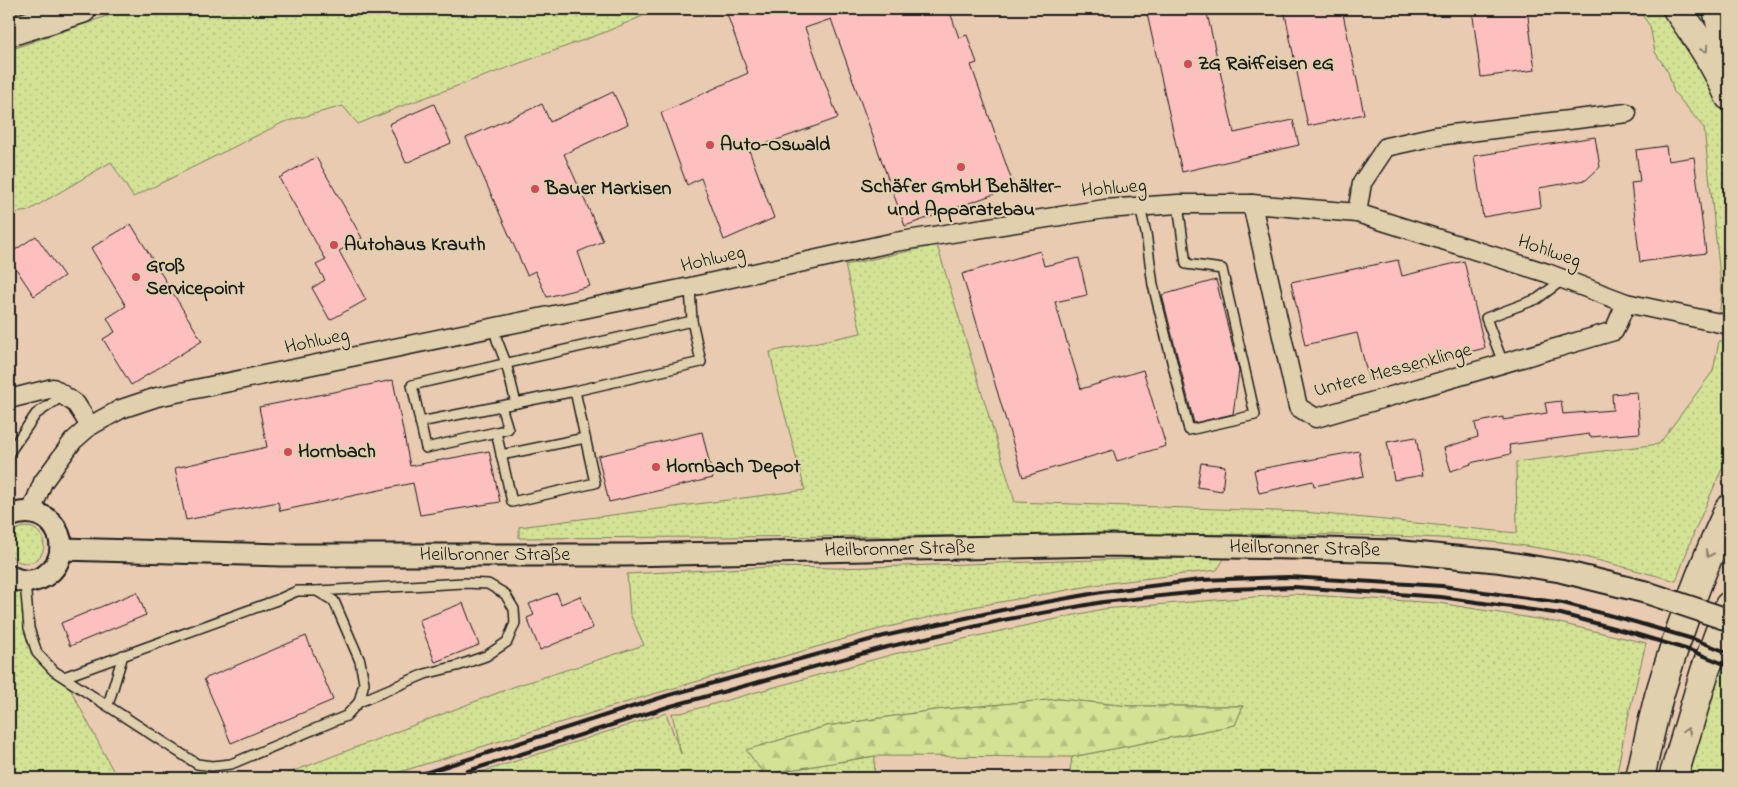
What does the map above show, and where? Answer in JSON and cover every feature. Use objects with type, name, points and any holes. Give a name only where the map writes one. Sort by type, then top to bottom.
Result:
[{"type":"main road","points":[[9,32],[82,9]]},
{"type":"main road","points":[[1677,9],[1720,74],[1729,96]]},
{"type":"main road","points":[[1717,9],[1725,42],[1729,49]]},
{"type":"main road","points":[[1640,778],[1659,698],[1683,622],[1729,509]]},
{"type":"main road","points":[[1673,778],[1704,671],[1729,606]]},
{"type":"street","points":[[1357,213],[1362,183],[1386,147],[1436,136],[1627,113]]},
{"type":"street","name":"Hohlweg","points":[[31,512],[43,482],[73,441],[90,426],[121,409],[157,397],[690,288],[895,242],[1105,209],[1178,204],[1252,204],[1357,213],[1564,279],[1626,303],[1729,326]]},
{"type":"street","name":"Untere Messenklinge","points":[[1252,204],[1298,406],[1316,418],[1614,331],[1626,303]]},
{"type":"street","points":[[9,399],[53,388],[76,404],[90,426]]},
{"type":"street","points":[[9,516],[19,512],[31,512],[41,515],[50,521],[60,539],[61,549],[58,560],[49,572],[35,580],[17,579]]},
{"type":"street","name":"Heilbronner Straße","points":[[61,549],[281,555],[627,555],[1101,545],[1393,551],[1496,561],[1560,571],[1644,592],[1729,620]]},
{"type":"lane","points":[[1140,207],[1146,233],[1153,285],[1189,430],[1255,415],[1222,269],[1186,264],[1178,204]]},
{"type":"lane","points":[[1503,363],[1486,318],[1536,299],[1564,279]]},
{"type":"lane","points":[[420,422],[574,391],[701,362],[692,321],[690,288]]},
{"type":"lane","points":[[502,406],[508,429],[426,448],[412,385],[692,321]]},
{"type":"lane","points":[[494,328],[506,363],[516,403]]},
{"type":"lane","points":[[496,432],[512,502],[595,483],[574,391]]},
{"type":"lane","points":[[9,452],[36,414],[64,395]]},
{"type":"lane","points":[[501,454],[585,438]]},
{"type":"lane","points":[[17,579],[36,653],[54,671],[197,764],[212,766],[231,764],[346,716],[359,702],[425,674],[486,656],[507,642],[515,623],[514,609],[505,594],[488,584],[464,583],[297,591],[277,600],[64,677]]},
{"type":"lane","points":[[317,591],[334,601],[360,661],[364,683],[359,702]]},
{"type":"lane","points":[[108,705],[123,656]]},
{"type":"green space","points":[[9,9],[34,9],[9,17]]},
{"type":"green space","points":[[127,9],[659,9],[603,33],[402,106],[358,124],[343,106],[284,122],[133,197],[111,162],[28,211],[9,214],[9,50]]},
{"type":"green space","points":[[1638,9],[1729,9],[1729,325],[1718,323],[1722,294],[1704,128],[1674,92],[1668,72],[1655,52],[1650,26]]},
{"type":"green space","points":[[937,245],[1015,502],[1304,512],[1517,533],[1516,462],[1659,444],[1713,371],[1719,341],[1729,341],[1729,453],[1695,530],[1676,581],[1598,560],[1551,550],[1486,541],[1421,537],[1290,534],[519,538],[519,527],[805,490],[770,352],[861,333],[845,265]]},
{"type":"green space","points":[[26,527],[33,528],[39,532],[43,538],[43,552],[39,558],[33,562],[26,563],[19,562],[13,558],[9,552],[8,545],[9,538],[13,532],[19,528]]},
{"type":"green space","points":[[1226,556],[1217,570],[1101,584],[967,608],[872,631],[650,695],[380,778],[276,778],[513,687],[644,645],[630,614],[627,574],[770,567],[837,568]]},
{"type":"green space","points":[[9,576],[25,581],[37,653],[64,677],[117,778],[9,778]]},
{"type":"green space","points":[[1292,594],[1439,603],[1555,622],[1646,643],[1625,730],[1616,778],[1069,778],[1072,757],[1235,725],[1243,706],[1129,706],[1059,699],[935,710],[827,726],[757,747],[765,774],[875,756],[874,778],[463,778],[666,713],[681,754],[672,713],[681,713],[894,654],[1103,609]]},
{"type":"green space","points":[[1729,664],[1729,778],[1689,778],[1718,672]]},
{"type":"green space","points":[[1059,699],[1129,706],[1243,706],[1235,725],[1072,757],[875,756],[764,774],[746,750],[827,726],[935,710]]},
{"type":"building","points":[[740,9],[949,9],[959,38],[967,35],[977,63],[971,65],[1014,187],[905,226],[831,19],[805,28],[838,118],[749,150],[774,218],[724,240],[701,178],[687,185],[661,113],[748,73],[727,14]]},
{"type":"building","name":"ZG Raiffeisen eG","points":[[1146,9],[1206,9],[1234,133],[1293,120],[1299,145],[1182,172]]},
{"type":"building","points":[[1284,9],[1342,9],[1364,114],[1308,126]]},
{"type":"building","points":[[1472,9],[1527,9],[1535,70],[1481,77]]},
{"type":"building","name":"Bauer Markisen","points":[[613,92],[628,124],[564,154],[603,241],[578,252],[590,286],[547,297],[535,271],[527,275],[466,138],[542,104],[550,122]]},
{"type":"building","points":[[434,104],[451,143],[406,163],[389,124]]},
{"type":"building","points":[[1595,137],[1600,167],[1586,180],[1539,188],[1541,207],[1483,217],[1474,156]]},
{"type":"building","points":[[1666,146],[1668,161],[1694,157],[1706,253],[1640,262],[1631,183],[1640,182],[1636,150]]},
{"type":"building","name":"Autohaus Krauth","points":[[316,157],[362,238],[339,251],[366,300],[330,320],[312,288],[325,280],[316,265],[326,260],[279,178]]},
{"type":"building","name":"Groß Servicepoint","points":[[131,224],[202,341],[131,385],[103,339],[115,332],[107,318],[126,306],[91,248]]},
{"type":"building","points":[[36,236],[64,276],[34,296],[9,258],[9,254]]},
{"type":"building","points":[[1040,251],[1044,266],[1079,258],[1087,295],[1055,302],[1081,389],[1143,370],[1166,446],[1117,461],[1113,450],[1023,477],[962,274]]},
{"type":"building","points":[[1398,260],[1402,276],[1464,261],[1485,348],[1441,359],[1442,362],[1369,380],[1357,333],[1305,345],[1291,282]]},
{"type":"building","points":[[1216,280],[1239,371],[1233,414],[1194,423],[1162,295]]},
{"type":"building","points":[[393,380],[410,466],[489,451],[500,502],[420,515],[413,483],[280,511],[278,502],[186,520],[175,468],[267,447],[259,407]]},
{"type":"building","points":[[1637,392],[1640,433],[1590,437],[1589,434],[1509,445],[1511,454],[1470,463],[1451,471],[1444,448],[1478,437],[1475,423],[1503,417],[1503,420],[1547,413],[1545,403],[1561,401],[1563,414],[1613,410],[1612,394]]},
{"type":"building","name":"Hornbach Depot","points":[[702,432],[713,478],[609,502],[598,456]]},
{"type":"building","points":[[1416,437],[1423,475],[1394,480],[1387,442]]},
{"type":"building","points":[[1359,451],[1364,476],[1314,486],[1313,481],[1259,493],[1254,470]]},
{"type":"building","points":[[1201,463],[1225,466],[1222,491],[1197,487]]},
{"type":"building","points":[[137,592],[146,615],[70,646],[61,623]]},
{"type":"building","points":[[557,593],[561,604],[580,596],[593,628],[540,650],[527,618],[534,615],[529,604]]},
{"type":"building","points":[[463,603],[479,645],[435,662],[419,620]]},
{"type":"building","points":[[306,636],[333,700],[231,743],[204,679]]},
{"type":"railway","points":[[409,778],[666,696],[884,636],[1002,610],[1102,592],[1200,580],[1289,577],[1442,586],[1563,603],[1696,640],[1729,653]]},
{"type":"railway","points":[[446,778],[671,706],[883,648],[1003,620],[1103,602],[1228,589],[1294,587],[1441,597],[1561,614],[1692,651],[1729,666]]},
{"type":"place","name":"ZG Raiffeisen eG","points":[[1188,64]]},
{"type":"place","name":"Auto-Oswald","points":[[710,145]]},
{"type":"place","name":"Schäfer GmbH Behälter- und Apparatebau","points":[[961,167]]},
{"type":"place","name":"Bauer Markisen","points":[[535,189]]},
{"type":"place","name":"Autohaus Krauth","points":[[334,245]]},
{"type":"place","name":"Groß Servicepoint","points":[[136,277]]},
{"type":"place","name":"Hornbach","points":[[288,452]]},
{"type":"place","name":"Hornbach Depot","points":[[656,467]]}]
